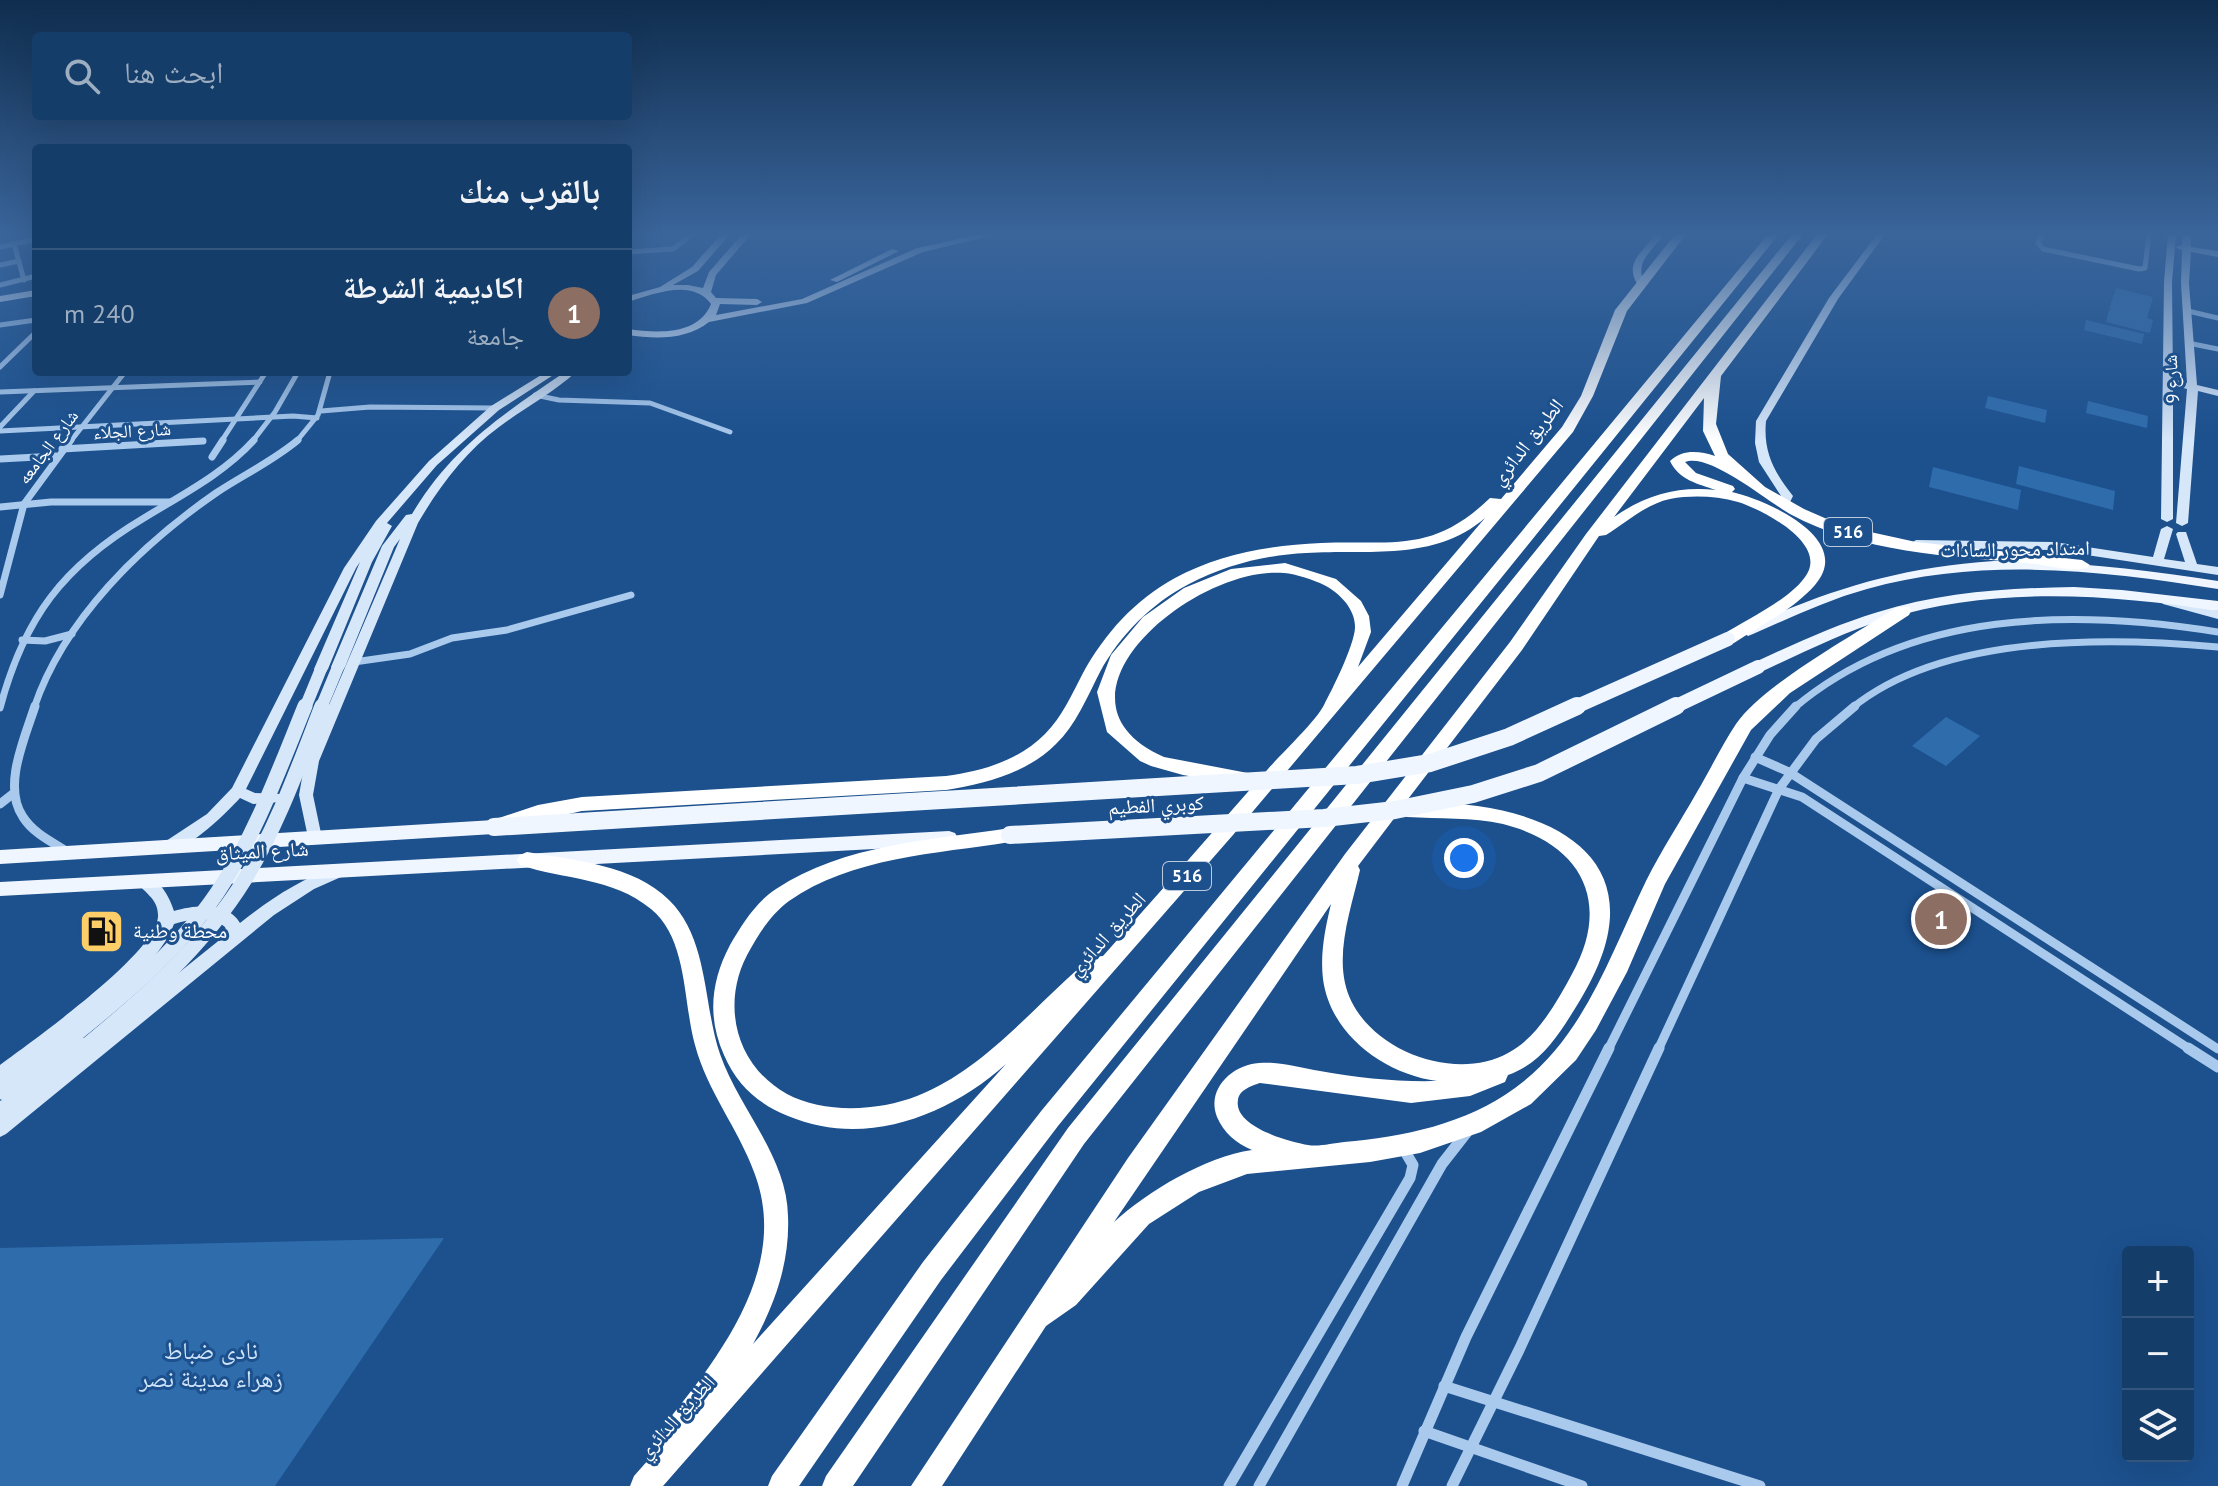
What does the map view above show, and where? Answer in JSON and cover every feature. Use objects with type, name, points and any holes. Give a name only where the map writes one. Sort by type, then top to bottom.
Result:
[{"type":"highway","name":"الطريق الدائري","points":[[644,1486],[1139,931],[1532,473],[1579,413],[1626,302]]},
{"type":"highway","name":"516","points":[[782,1486],[932,1271],[1050,1118],[1718,302]]},
{"type":"highway","points":[[836,1486],[1076,1136],[1743,302]]},
{"type":"highway","name":"516","points":[[925,1486],[1137,1166],[1352,859],[1516,646],[1591,537],[1770,302]]},
{"type":"highway","name":"516","points":[[1716,372],[1708,426],[1715,446],[1739,474],[1784,504],[1819,521],[1868,538],[1925,550],[2082,565]]},
{"type":"highway","points":[[1739,474],[1699,456],[1690,455],[1677,461],[1682,471],[1734,491],[1764,507]]},
{"type":"highway","name":"516","points":[[494,827],[538,812],[582,804],[946,783],[998,771],[1017,763],[1048,741],[1069,716],[1106,647],[1119,631],[1146,604],[1177,584],[1231,560],[1274,551],[1415,546],[1442,539],[1471,523],[1510,487],[1532,473]]},
{"type":"highway","name":"516","points":[[1591,537],[1644,503],[1664,496],[1713,494],[1741,498],[1786,520],[1810,542],[1818,559],[1816,573],[1806,586],[1728,639]]},
{"type":"highway","name":"516","points":[[1257,781],[1176,767],[1143,754],[1119,735],[1106,712],[1105,700],[1110,677],[1130,640],[1171,602],[1209,581],[1240,570],[1292,569],[1309,573],[1338,587],[1350,597],[1363,620],[1359,643],[1330,712]]},
{"type":"highway","name":"516","points":[[1032,1322],[1067,1296],[1140,1215],[1167,1195],[1201,1178],[1247,1162],[1399,1146],[1438,1137],[1473,1124],[1523,1096],[1568,1053],[1616,972],[1656,882],[1744,726],[1784,689],[1903,611]]},
{"type":"highway","name":"516","points":[[1352,859],[1333,962],[1338,997],[1352,1022],[1392,1055],[1434,1071],[1466,1074],[1511,1063],[1538,1042],[1579,984],[1598,945],[1603,919],[1597,885],[1576,855],[1542,831],[1504,817],[1395,810]]},
{"type":"highway","name":"516","points":[[1010,835],[894,855],[840,868],[802,884],[765,910],[734,956],[722,1005],[730,1046],[748,1078],[778,1101],[816,1116],[861,1119],[916,1108],[961,1085],[985,1066],[1072,984],[1139,931]]},
{"type":"highway","points":[[527,860],[617,878],[651,895],[673,918],[686,947],[703,1036],[711,1060],[758,1153],[774,1197],[777,1219],[775,1245],[764,1293],[753,1319],[716,1378],[634,1486]]},
{"type":"highway","points":[[1308,1155],[1260,1141],[1236,1127],[1226,1109],[1228,1090],[1235,1081],[1260,1073],[1381,1090],[1447,1091],[1479,1085],[1511,1063]]},
{"type":"main road","points":[[706,320],[715,311],[715,302]]},
{"type":"main road","points":[[718,302],[734,309],[792,302]]},
{"type":"main road","points":[[632,341],[649,335],[681,331],[757,302]]},
{"type":"main road","points":[[1784,504],[1787,496],[1772,479],[1762,458],[1759,438],[1761,421],[1831,302]]},
{"type":"main road","name":"شارع 9","points":[[2158,560],[2167,524],[2168,302]]},
{"type":"main road","name":"شارع 9","points":[[2187,302],[2192,392],[2182,528],[2192,566]]},
{"type":"main road","points":[[632,333],[649,335]]},
{"type":"main road","points":[[171,845],[212,818],[238,791],[350,568],[389,510],[433,463],[495,408],[547,376]]},
{"type":"main road","points":[[5,1090],[136,1003],[200,939],[230,901],[264,842],[388,546],[459,458],[492,427],[565,376]]},
{"type":"main road","points":[[2168,386],[2218,402]]},
{"type":"main road","points":[[2192,392],[2218,393]]},
{"type":"main road","points":[[2167,425],[2189,430]]},
{"type":"main road","points":[[314,838],[306,807],[312,761],[366,562],[384,532],[389,510]]},
{"type":"main road","points":[[1868,538],[1923,544],[2054,546],[2218,571]]},
{"type":"main road","name":"امتداد محور السادات","points":[[1728,639],[1836,595],[1899,576],[1986,566],[2082,565],[2218,585]]},
{"type":"main road","points":[[1903,611],[1951,600],[2018,592],[2105,592],[2218,606]]},
{"type":"main road","points":[[2152,596],[2218,615]]},
{"type":"main road","name":"كوبري الفطيم","points":[[527,860],[1324,818],[1395,810],[1473,794],[1539,773],[1838,630],[1903,611]]},
{"type":"main road","name":"كوبري الفطيم","points":[[494,827],[1357,775],[1430,763],[1509,737],[1728,639]]},
{"type":"main road","points":[[238,791],[247,797],[269,799],[285,796],[307,784]]},
{"type":"main road","name":"شارع الميثاق","points":[[0,857],[494,827]]},
{"type":"main road","name":"شارع الميثاق","points":[[0,889],[527,860]]},
{"type":"main road","points":[[0,1128],[236,936],[294,893],[348,868]]},
{"type":"main road","points":[[0,1112],[5,1090],[136,964],[161,935],[166,920],[162,897],[143,880]]},
{"type":"main road","points":[[166,920],[195,913],[212,913],[232,923],[236,936]]},
{"type":"street","points":[[2188,311],[2218,318]]},
{"type":"street","points":[[0,325],[32,321]]},
{"type":"street","points":[[0,367],[32,336]]},
{"type":"street","points":[[27,340],[32,340]]},
{"type":"street","points":[[2188,343],[2218,349]]},
{"type":"street","name":"شارع الجامعه","points":[[0,595],[24,504],[56,456],[122,376]]},
{"type":"street","points":[[212,457],[264,376]]},
{"type":"street","points":[[0,709],[22,640],[41,610],[83,565],[124,531],[236,458],[272,418],[296,376]]},
{"type":"street","points":[[68,852],[27,825],[19,816],[14,793],[27,727],[51,673],[73,634],[124,570],[208,499],[287,449],[319,415],[329,376]]},
{"type":"street","points":[[0,392],[260,382]]},
{"type":"street","points":[[0,429],[34,391]]},
{"type":"street","points":[[534,395],[559,400],[650,403],[730,432]]},
{"type":"street","points":[[0,429],[272,418],[370,407],[495,408]]},
{"type":"street","name":"شارع الجلاء","points":[[62,449],[203,441]]},
{"type":"street","points":[[0,459],[56,456]]},
{"type":"street","points":[[187,492],[206,490],[211,493],[208,499]]},
{"type":"street","points":[[0,507],[171,502]]},
{"type":"street","points":[[0,556],[10,554]]},
{"type":"street","points":[[338,666],[418,652],[452,638],[507,630],[631,595]]},
{"type":"street","points":[[1402,1486],[1444,1386],[1743,778],[1781,721],[1831,682],[1889,650],[1942,634],[2002,622],[2064,620],[2120,620],[2218,632]]},
{"type":"street","points":[[22,640],[45,641],[73,634]]},
{"type":"street","points":[[1452,1486],[1779,789],[1805,749],[1840,716],[1885,688],[1944,663],[2005,649],[2066,642],[2145,642],[2218,647]]},
{"type":"street","points":[[1755,757],[1789,772],[2218,1049]]},
{"type":"street","points":[[1743,778],[1802,797],[2218,1067]]},
{"type":"street","points":[[0,804],[14,793]]},
{"type":"street","points":[[1259,1486],[1442,1164],[1473,1124]]},
{"type":"street","points":[[1229,1486],[1413,1172],[1411,1158],[1399,1146]]},
{"type":"street","points":[[1382,1226],[1400,1238]]},
{"type":"street","points":[[1444,1386],[1760,1486]]},
{"type":"street","points":[[1424,1431],[1582,1486]]},
{"type":"green space","points":[[2111,302],[2151,302],[2147,318],[2153,320],[2150,333],[2106,322],[2109,310],[2112,310],[2109,309]]},
{"type":"green space","points":[[2086,320],[2144,334],[2142,344],[2084,330]]},
{"type":"green space","points":[[1988,396],[2047,410],[2045,423],[1985,408]]},
{"type":"green space","points":[[2088,401],[2148,416],[2147,428],[2086,413]]},
{"type":"green space","points":[[2019,466],[2115,491],[2113,510],[2016,484]]},
{"type":"green space","points":[[1933,467],[2021,490],[2018,510],[1929,487]]},
{"type":"green space","points":[[1946,717],[1980,736],[1946,766],[1912,746]]},
{"type":"green space","name":"نادى ضباط زهراء مدينة نصر","points":[[444,1238],[275,1486],[0,1486],[0,1248]]},
{"type":"place","name":"اكاديمية الشرطة","points":[[1941,919]]},
{"type":"place","name":"محطة وطنية","points":[[102,931]]}]
